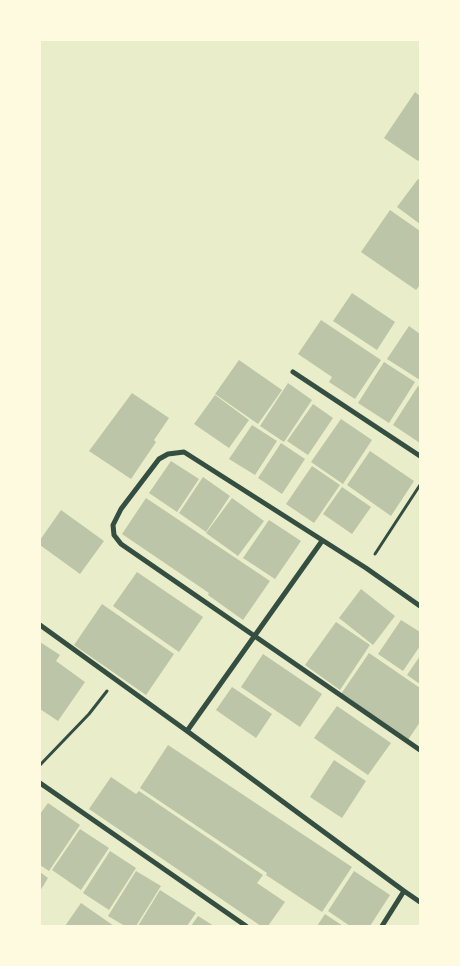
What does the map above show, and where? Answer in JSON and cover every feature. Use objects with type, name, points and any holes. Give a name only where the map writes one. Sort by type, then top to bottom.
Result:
[{"type":"street","points":[[293,372],[420,456]]},
{"type":"street","points":[[420,606],[366,568],[184,452],[168,454],[159,460],[121,509],[114,525],[114,535],[120,544],[420,750]]},
{"type":"street","points":[[187,731],[322,540]]},
{"type":"street","points":[[40,624],[420,902]]},
{"type":"street","points":[[40,783],[246,926]]},
{"type":"street","points":[[382,926],[404,891]]},
{"type":"path","points":[[366,568],[420,485]]},
{"type":"path","points":[[40,765],[89,714],[116,678]]},
{"type":"building","points":[[415,92],[420,96],[420,159],[418,161],[384,138]]},
{"type":"building","points":[[418,179],[420,180],[420,224],[397,207]]},
{"type":"building","points":[[390,210],[420,231],[420,285],[416,290],[361,252]]},
{"type":"building","points":[[352,293],[395,322],[377,350],[333,321]]},
{"type":"building","points":[[321,320],[381,360],[355,399],[329,382],[332,377],[298,354]]},
{"type":"building","points":[[409,326],[420,334],[420,380],[387,359]]},
{"type":"building","points":[[239,360],[282,390],[258,424],[215,394]]},
{"type":"building","points":[[384,362],[415,382],[389,423],[358,403]]},
{"type":"building","points":[[288,383],[312,400],[284,442],[260,426]]},
{"type":"building","points":[[418,386],[420,387],[420,443],[393,425]]},
{"type":"building","points":[[132,393],[169,418],[154,440],[156,442],[131,479],[89,451]]},
{"type":"building","points":[[215,395],[249,420],[229,448],[194,424]]},
{"type":"building","points":[[313,404],[333,418],[308,455],[287,441]]},
{"type":"building","points":[[341,419],[372,440],[343,484],[311,462]]},
{"type":"building","points":[[252,425],[277,441],[255,475],[229,459]]},
{"type":"building","points":[[281,443],[305,459],[282,494],[258,478]]},
{"type":"building","points":[[370,451],[414,481],[391,516],[347,485]]},
{"type":"building","points":[[171,461],[199,479],[177,512],[149,493]]},
{"type":"building","points":[[312,466],[340,485],[314,523],[286,504]]},
{"type":"building","points":[[203,477],[230,496],[206,532],[179,513]]},
{"type":"building","points":[[342,487],[371,507],[352,534],[323,514]]},
{"type":"building","points":[[146,498],[270,581],[243,620],[208,595],[209,593],[122,534]]},
{"type":"building","points":[[232,498],[264,521],[238,556],[206,533]]},
{"type":"building","points":[[61,510],[104,541],[80,574],[40,545],[40,540]]},
{"type":"building","points":[[269,520],[301,541],[275,579],[243,558]]},
{"type":"building","points":[[137,572],[203,617],[179,652],[113,606]]},
{"type":"building","points":[[361,589],[395,616],[373,645],[339,618]]},
{"type":"building","points":[[102,604],[174,654],[146,695],[74,645]]},
{"type":"building","points":[[401,620],[420,632],[420,646],[403,671],[378,654]]},
{"type":"building","points":[[336,622],[370,645],[340,690],[305,665]]},
{"type":"building","points":[[40,642],[60,655],[56,661],[85,682],[58,721],[40,709]]},
{"type":"building","points":[[369,653],[420,688],[420,722],[408,740],[341,694]]},
{"type":"building","points":[[263,654],[322,694],[300,727],[241,687]]},
{"type":"building","points":[[420,656],[420,684],[407,675]]},
{"type":"building","points":[[232,687],[272,714],[256,738],[216,710]]},
{"type":"building","points":[[337,706],[391,743],[368,775],[314,738]]},
{"type":"building","points":[[168,745],[352,867],[322,912],[140,788]]},
{"type":"building","points":[[334,760],[366,781],[342,818],[310,797]]},
{"type":"building","points":[[111,777],[136,794],[139,791],[263,875],[257,883],[285,902],[268,926],[261,926],[89,809]]},
{"type":"building","points":[[48,803],[80,825],[49,871],[40,865],[40,814]]},
{"type":"building","points":[[80,829],[109,848],[81,890],[52,870]]},
{"type":"building","points":[[110,851],[136,868],[109,910],[83,893]]},
{"type":"building","points":[[136,871],[161,886],[136,926],[125,926],[108,916]]},
{"type":"building","points":[[354,871],[390,895],[370,926],[350,926],[328,911]]},
{"type":"building","points":[[40,872],[48,878],[40,891]]},
{"type":"building","points":[[160,890],[196,913],[187,926],[138,926]]},
{"type":"building","points":[[81,903],[114,926],[65,926]]},
{"type":"building","points":[[325,914],[343,926],[317,926]]},
{"type":"building","points":[[198,916],[214,926],[191,926]]}]
